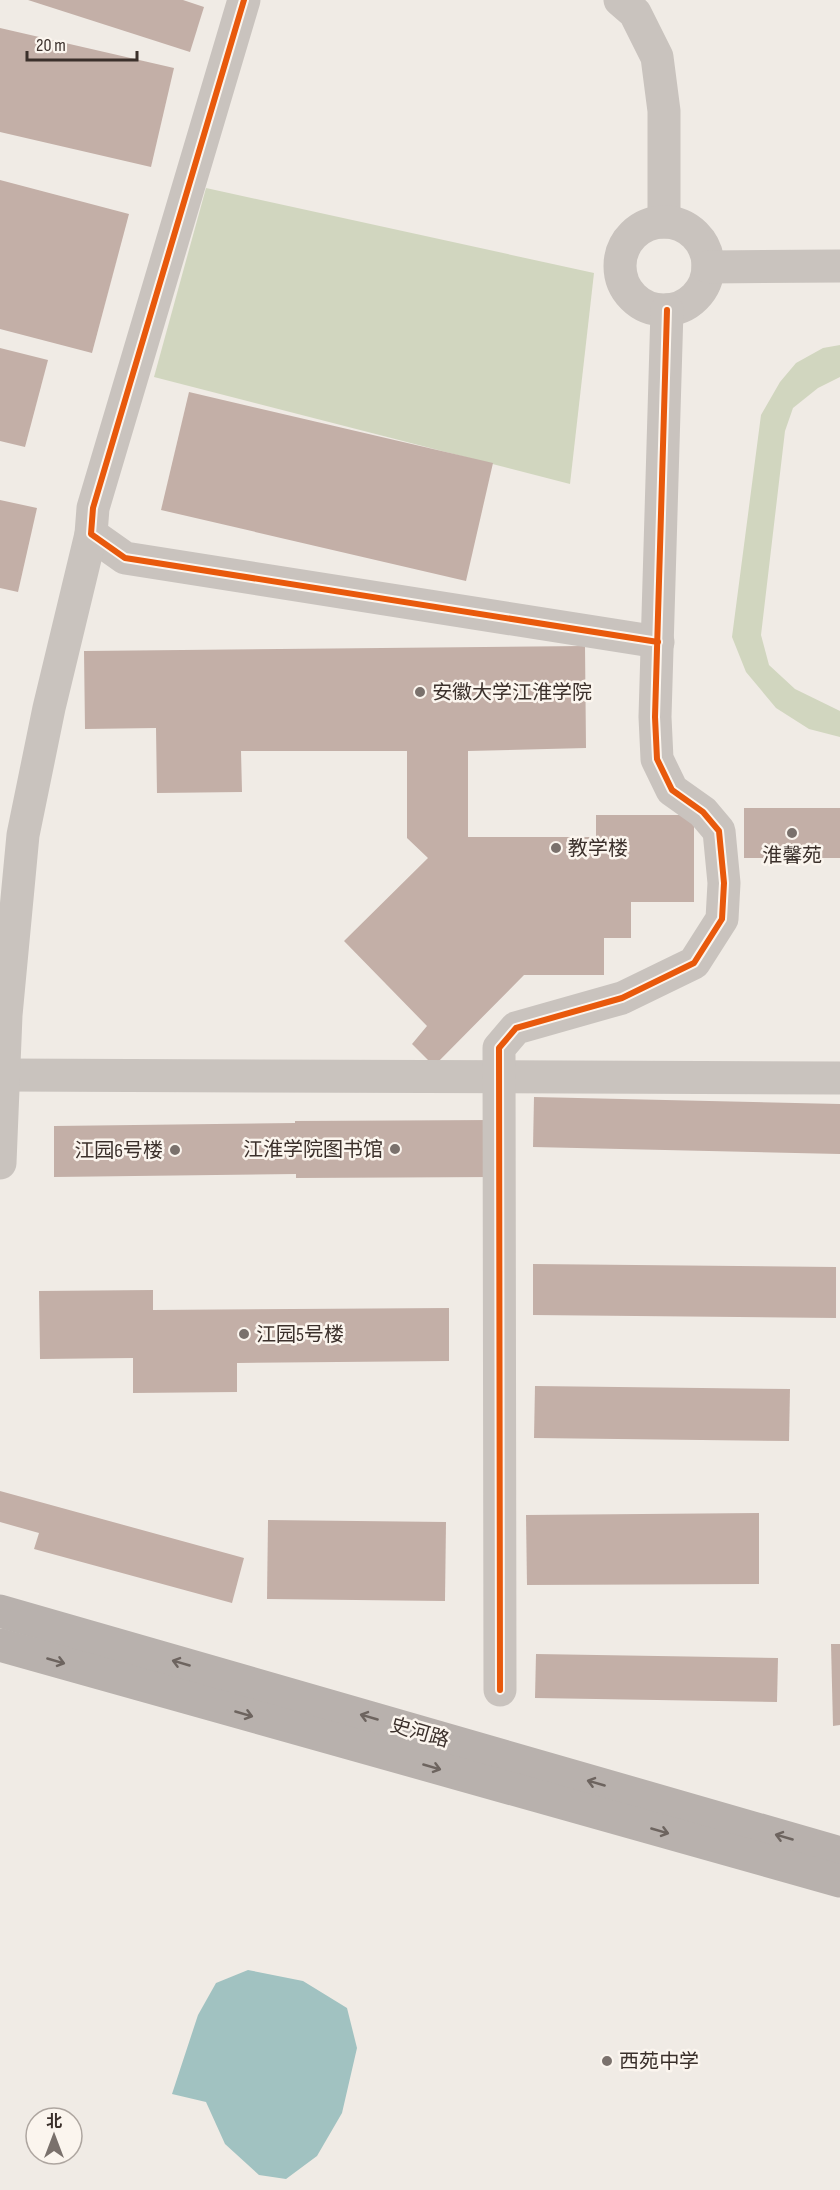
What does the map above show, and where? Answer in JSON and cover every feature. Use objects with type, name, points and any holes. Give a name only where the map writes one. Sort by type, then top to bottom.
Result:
[{"type":"main road","name":"史河路","points":[[0,1611],[840,1853]]},
{"type":"main road","name":"史河路","points":[[0,1645],[840,1881]]},
{"type":"street","points":[[0,1163],[6,1015],[23,835],[49,708],[91,534],[93,508],[244,0]]},
{"type":"street","points":[[620,0],[635,13],[657,57],[664,111],[664,222]]},
{"type":"street","points":[[669,222],[683,226],[695,234],[704,245],[708,267],[703,288],[694,299],[682,306],[667,310],[653,308],[640,302],[629,293],[622,279],[620,265],[623,251],[630,238],[641,228],[654,223],[669,222]]},
{"type":"street","points":[[708,267],[840,266]]},
{"type":"street","points":[[500,1690],[499,1047],[516,1028],[622,998],[694,963],[723,919],[724,883],[719,831],[703,812],[672,790],[657,759],[655,717],[667,310]]},
{"type":"street","points":[[91,534],[125,558],[658,642]]},
{"type":"street","points":[[4,1075],[840,1078]]},
{"type":"green space","points":[[206,188],[594,273],[570,484],[154,377]]},
{"type":"green space","points":[[840,345],[840,377],[818,388],[793,408],[785,431],[761,635],[769,665],[795,689],[840,711],[840,737],[809,729],[776,708],[746,672],[732,637],[761,415],[780,382],[796,363],[823,348]]},
{"type":"water","points":[[248,1970],[303,1981],[347,2008],[357,2048],[342,2113],[317,2156],[286,2179],[259,2175],[225,2144],[206,2102],[172,2094],[198,2015],[216,1983]]},
{"type":"building","points":[[28,0],[183,0],[204,7],[190,52]]},
{"type":"building","points":[[0,28],[174,68],[151,167],[0,132]]},
{"type":"building","points":[[0,180],[129,214],[92,353],[0,329]]},
{"type":"building","points":[[0,348],[48,360],[25,447],[0,441]]},
{"type":"building","points":[[189,392],[493,463],[466,581],[161,510]]},
{"type":"building","points":[[0,500],[37,508],[18,592],[0,588]]},
{"type":"building","name":"教学楼","points":[[585,646],[586,748],[468,751],[468,837],[596,837],[596,815],[694,815],[694,902],[631,902],[631,938],[604,938],[604,975],[524,975],[434,1066],[412,1044],[427,1026],[344,941],[428,858],[407,838],[407,751],[241,751],[242,792],[157,793],[156,728],[85,729],[84,651]]},
{"type":"building","name":"淮馨苑","points":[[744,808],[840,808],[840,858],[744,858]]},
{"type":"building","points":[[534,1097],[840,1104],[840,1154],[533,1147]]},
{"type":"building","points":[[494,1120],[494,1177],[296,1178],[296,1174],[54,1177],[54,1126]]},
{"type":"building","points":[[533,1264],[836,1267],[836,1318],[533,1315]]},
{"type":"building","name":"江园5号楼","points":[[153,1290],[153,1310],[449,1308],[449,1361],[237,1363],[237,1392],[133,1393],[133,1358],[40,1359],[39,1291]]},
{"type":"building","points":[[535,1386],[790,1389],[789,1441],[534,1438]]},
{"type":"building","points":[[0,1491],[244,1558],[232,1603],[34,1549],[39,1533],[0,1522]]},
{"type":"building","points":[[759,1513],[759,1584],[527,1585],[526,1515]]},
{"type":"building","points":[[268,1520],[446,1522],[445,1601],[267,1599]]},
{"type":"building","points":[[831,1644],[840,1644],[840,1725],[833,1726]]},
{"type":"building","points":[[536,1654],[778,1658],[777,1702],[535,1698]]},
{"type":"cycle path","points":[[244,0],[93,508],[91,534],[125,558],[658,642]]},
{"type":"cycle path","points":[[500,1690],[499,1048],[516,1028],[622,998],[694,963],[722,919],[724,883],[719,831],[703,812],[672,790],[657,759],[655,717],[667,310]]},
{"type":"place","name":"安徽大学江淮学院","points":[[420,692]]},
{"type":"place","name":"淮馨苑","points":[[792,833]]},
{"type":"place","name":"教学楼","points":[[556,848]]},
{"type":"place","name":"江淮学院图书馆","points":[[395,1149]]},
{"type":"place","name":"江园6号楼","points":[[175,1150]]},
{"type":"place","name":"江园5号楼","points":[[244,1334]]},
{"type":"place","name":"西苑中学","points":[[607,2061]]}]
